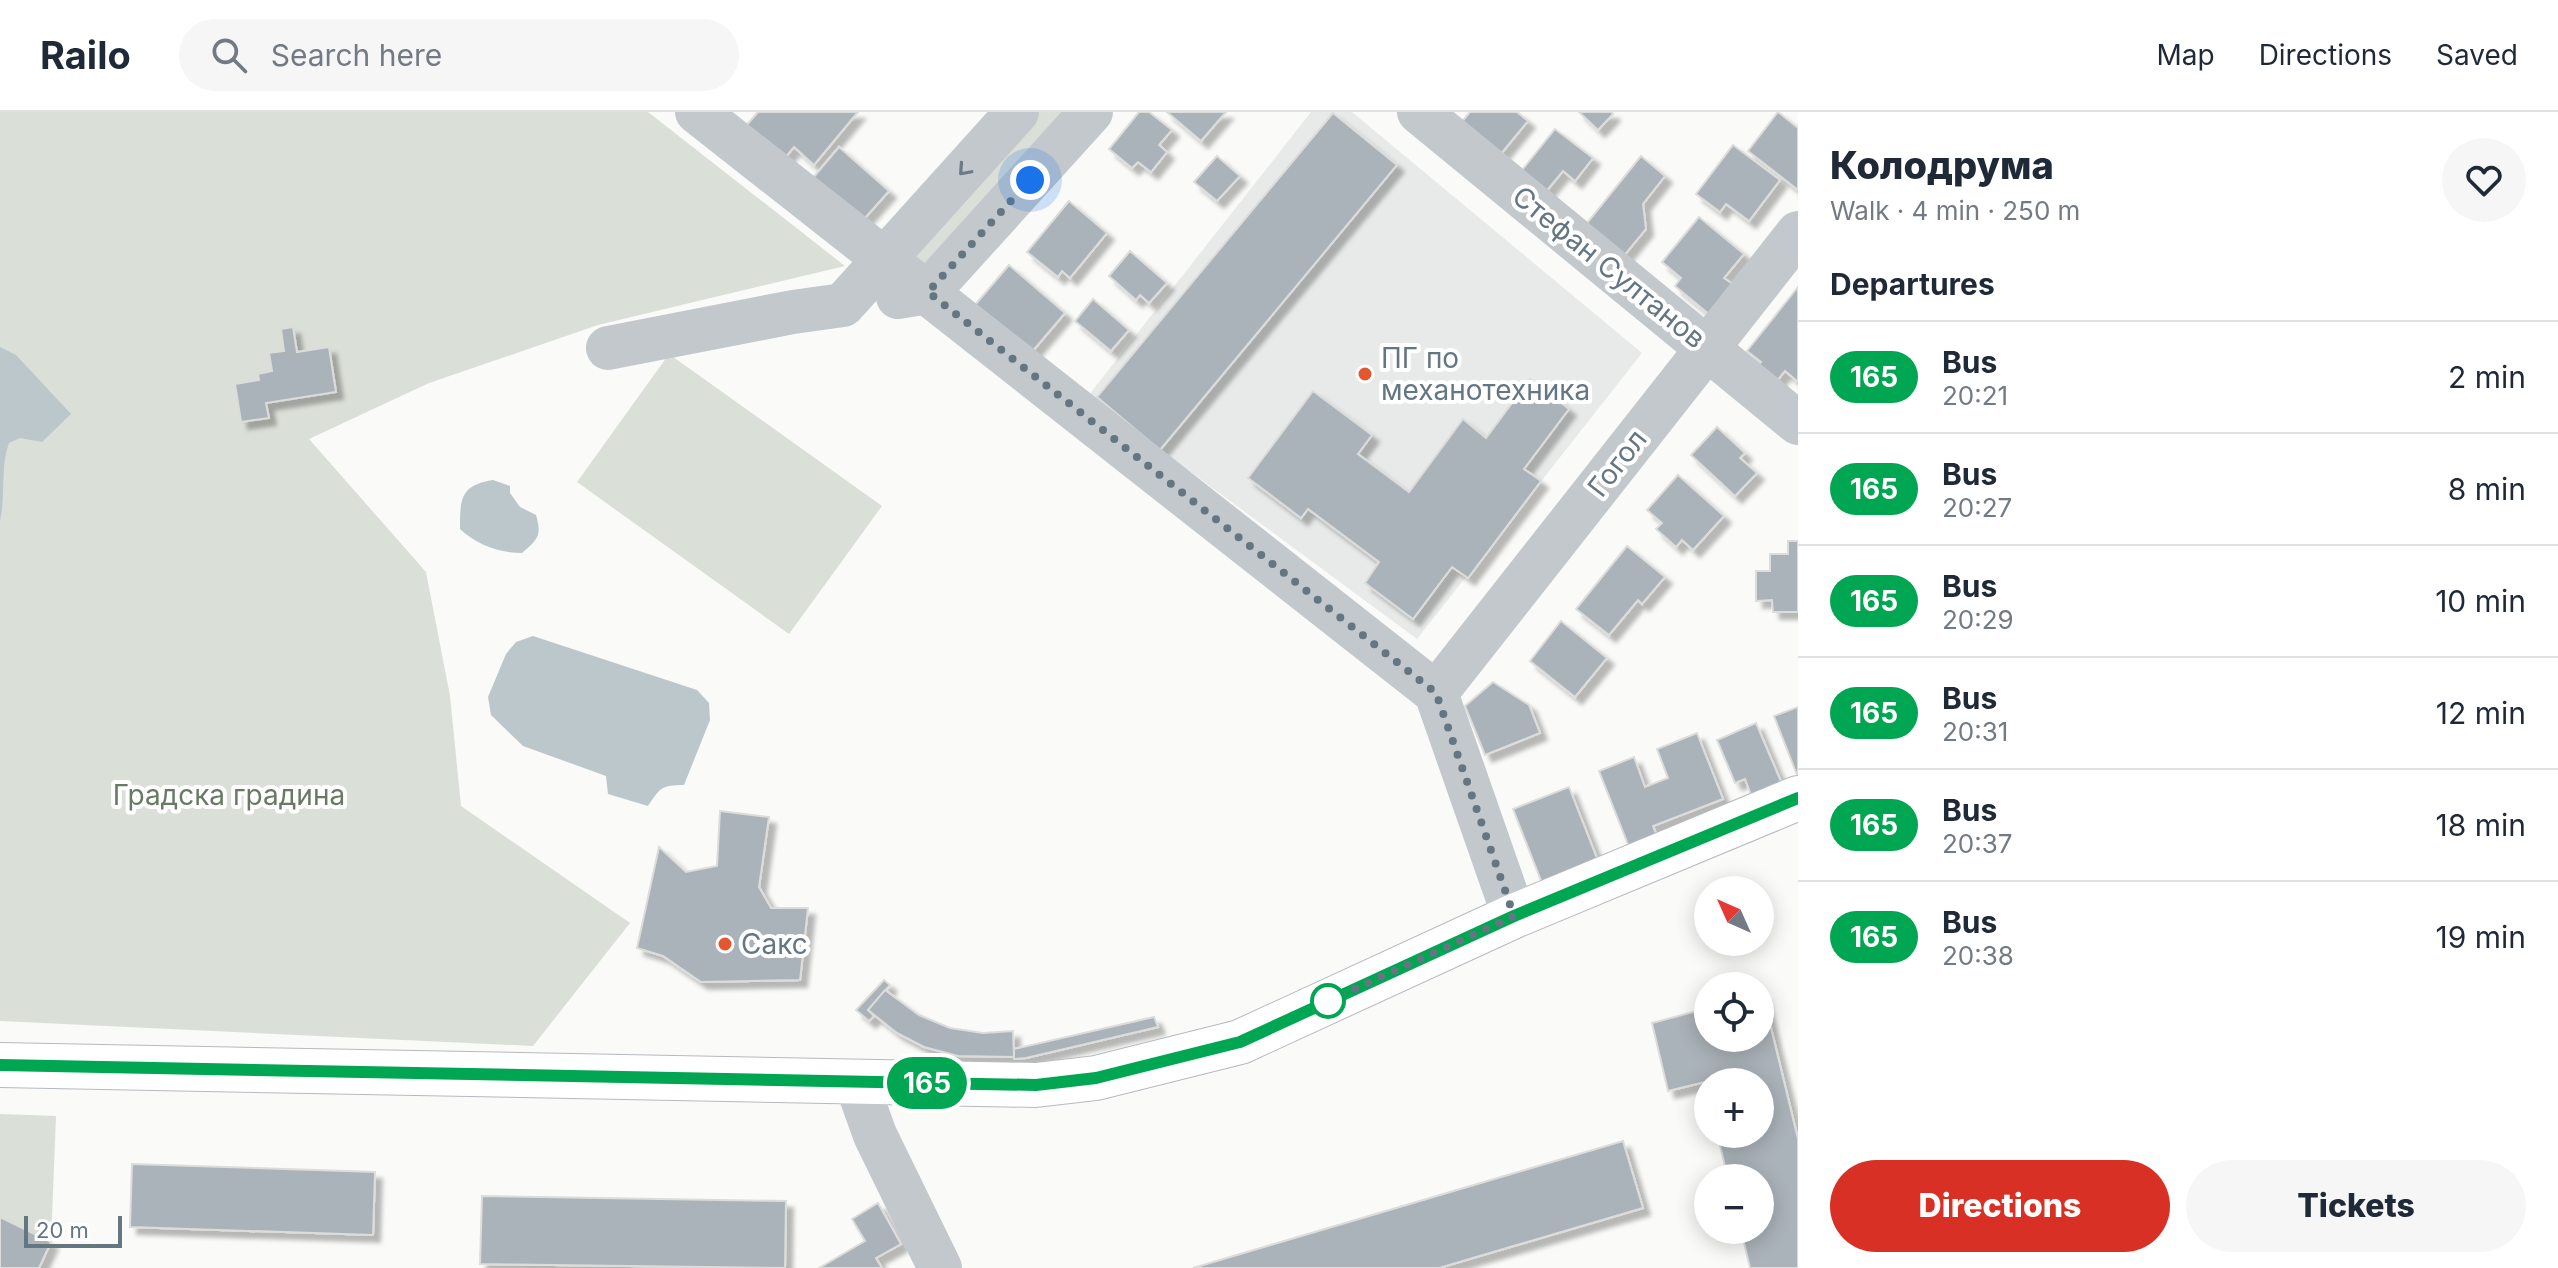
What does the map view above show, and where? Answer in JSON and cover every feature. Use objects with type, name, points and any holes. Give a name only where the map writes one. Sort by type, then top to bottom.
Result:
[{"type":"main road","points":[[0,1065],[1036,1085],[1096,1078],[1240,1042],[1514,916],[1798,798]]},
{"type":"street","points":[[843,305],[1017,112]]},
{"type":"street","points":[[608,348],[793,312],[928,292],[1091,112]]},
{"type":"street","name":"Стефан Султанов","points":[[1419,112],[1798,423]]},
{"type":"street","points":[[707,115],[883,258],[1436,693],[1514,916]]},
{"type":"street","name":"Гогол","points":[[1436,693],[1798,233]]},
{"type":"street","points":[[856,1082],[875,1135],[940,1268]]},
{"type":"shaded area","name":"ПГ по механотехника","points":[[1311,112],[1352,112],[1642,353],[1417,639],[1088,396]]},
{"type":"shaded area","points":[[0,347],[16,355],[71,414],[42,442],[20,438],[9,443],[0,521]]},
{"type":"shaded area","points":[[493,480],[510,486],[510,493],[520,507],[536,515],[539,528],[537,537],[522,553],[489,547],[460,529],[462,502],[468,490]]},
{"type":"shaded area","points":[[533,636],[697,690],[709,703],[710,720],[684,785],[662,789],[648,806],[608,794],[606,776],[523,746],[491,715],[488,697],[506,654],[516,642]]},
{"type":"green space","name":"Градска градина","points":[[0,112],[648,112],[845,266],[598,325],[429,383],[309,439],[426,572],[450,696],[461,806],[630,923],[533,1046],[0,1021]]},
{"type":"green space","points":[[1017,112],[1091,112],[928,292],[883,258]]},
{"type":"green space","points":[[669,354],[882,506],[789,634],[577,482]]},
{"type":"green space","points":[[0,1114],[56,1116],[51,1242],[0,1217]]},
{"type":"building","points":[[758,112],[858,112],[814,165],[794,147],[778,166],[739,134]]},
{"type":"building","points":[[1139,112],[1149,112],[1172,130],[1159,145],[1167,152],[1151,172],[1138,162],[1132,168],[1109,149]]},
{"type":"building","points":[[1167,112],[1226,112],[1201,141]]},
{"type":"building","points":[[1470,112],[1517,112],[1528,121],[1500,155],[1460,124]]},
{"type":"building","points":[[1579,112],[1611,112],[1613,114],[1598,130]]},
{"type":"building","points":[[1778,112],[1798,128],[1798,190],[1748,151]]},
{"type":"building","points":[[1333,113],[1397,165],[1160,450],[1097,397]]},
{"type":"building","points":[[1555,129],[1593,158],[1575,181],[1563,171],[1544,194],[1519,174]]},
{"type":"building","points":[[1733,145],[1780,180],[1749,221],[1726,204],[1720,212],[1696,194]]},
{"type":"building","points":[[839,147],[889,191],[856,228],[807,185]]},
{"type":"building","points":[[1217,156],[1240,176],[1217,201],[1194,182]]},
{"type":"building","points":[[1641,156],[1665,176],[1643,204],[1646,229],[1622,258],[1583,228]]},
{"type":"building","points":[[1069,201],[1107,233],[1070,278],[1062,271],[1058,277],[1027,252]]},
{"type":"building","points":[[1699,217],[1744,254],[1724,278],[1734,285],[1710,315],[1675,286],[1681,278],[1662,262]]},
{"type":"building","points":[[1130,251],[1167,283],[1149,303],[1140,295],[1136,300],[1109,276]]},
{"type":"building","points":[[1009,265],[1065,313],[1031,353],[975,305]]},
{"type":"building","points":[[1798,287],[1798,379],[1785,371],[1775,383],[1756,369],[1761,362],[1747,351]]},
{"type":"building","points":[[1093,299],[1129,330],[1111,351],[1075,321]]},
{"type":"building","points":[[293,327],[297,352],[329,347],[336,392],[266,403],[269,418],[241,422],[235,384],[259,380],[258,374],[272,371],[269,353],[284,351],[281,329]]},
{"type":"building","points":[[1530,379],[1569,409],[1524,469],[1541,481],[1468,578],[1452,567],[1413,619],[1365,583],[1379,562],[1308,509],[1301,518],[1248,478],[1313,391],[1372,435],[1358,454],[1409,492],[1463,419],[1486,438]]},
{"type":"building","points":[[1717,427],[1745,453],[1740,458],[1757,473],[1735,496],[1691,455]]},
{"type":"building","points":[[1678,475],[1724,516],[1693,550],[1682,540],[1676,547],[1656,529],[1662,523],[1647,510]]},
{"type":"building","points":[[1788,541],[1798,541],[1798,612],[1773,612],[1772,600],[1756,601],[1756,571],[1770,571],[1770,554],[1788,554]]},
{"type":"building","points":[[1627,546],[1665,577],[1642,604],[1638,600],[1609,635],[1576,609]]},
{"type":"building","points":[[1561,621],[1607,658],[1575,697],[1530,661]]},
{"type":"building","points":[[1493,682],[1529,705],[1540,733],[1485,755],[1465,706]]},
{"type":"building","points":[[1798,707],[1798,775],[1797,775],[1774,716]]},
{"type":"building","points":[[1756,723],[1782,784],[1752,797],[1745,779],[1735,783],[1717,740]]},
{"type":"building","points":[[1697,733],[1723,799],[1653,826],[1657,836],[1629,847],[1599,771],[1634,757],[1645,787],[1668,778],[1657,749]]},
{"type":"building","points":[[1569,787],[1598,861],[1542,883],[1513,809]]},
{"type":"building","points":[[720,811],[769,817],[759,887],[771,908],[808,908],[800,980],[701,982],[663,956],[637,948],[659,847],[686,872],[717,866]]},
{"type":"building","points":[[884,980],[890,985],[868,1010],[874,1016],[869,1021],[856,1010]]},
{"type":"building","points":[[885,990],[919,1015],[950,1028],[983,1033],[1013,1031],[1014,1057],[958,1056],[924,1047],[897,1033],[868,1010]]},
{"type":"building","points":[[1694,1012],[1694,1052],[1774,1052],[1774,1040],[1798,1139],[1798,1268],[1750,1268],[1744,1244],[1774,1244],[1774,1164],[1724,1164],[1720,1148],[1774,1148],[1774,1068],[1694,1068],[1694,1085],[1668,1091],[1652,1023]]},
{"type":"building","points":[[1154,1017],[1158,1027],[1014,1059],[1014,1049]]},
{"type":"building","points":[[1623,1141],[1643,1208],[1439,1268],[1193,1268]]},
{"type":"building","points":[[132,1164],[375,1172],[373,1235],[130,1227]]},
{"type":"building","points":[[482,1196],[786,1201],[785,1268],[480,1264]]},
{"type":"building","points":[[878,1203],[901,1244],[876,1258],[882,1268],[819,1268],[865,1241],[852,1219]]},
{"type":"building","points":[[0,1217],[51,1242],[39,1268],[0,1268]]},
{"type":"bus line","name":"165","points":[[0,1065],[1036,1085],[1096,1078],[1240,1042],[1514,916],[1798,798]]},
{"type":"place","name":"ПГ по механотехника","points":[[1365,374]]},
{"type":"place","name":"Сакс","points":[[725,944]]},
{"type":"route","points":[[1030,180],[928,292],[1436,693],[1514,916],[1322,1004],[1328,1001]]}]
